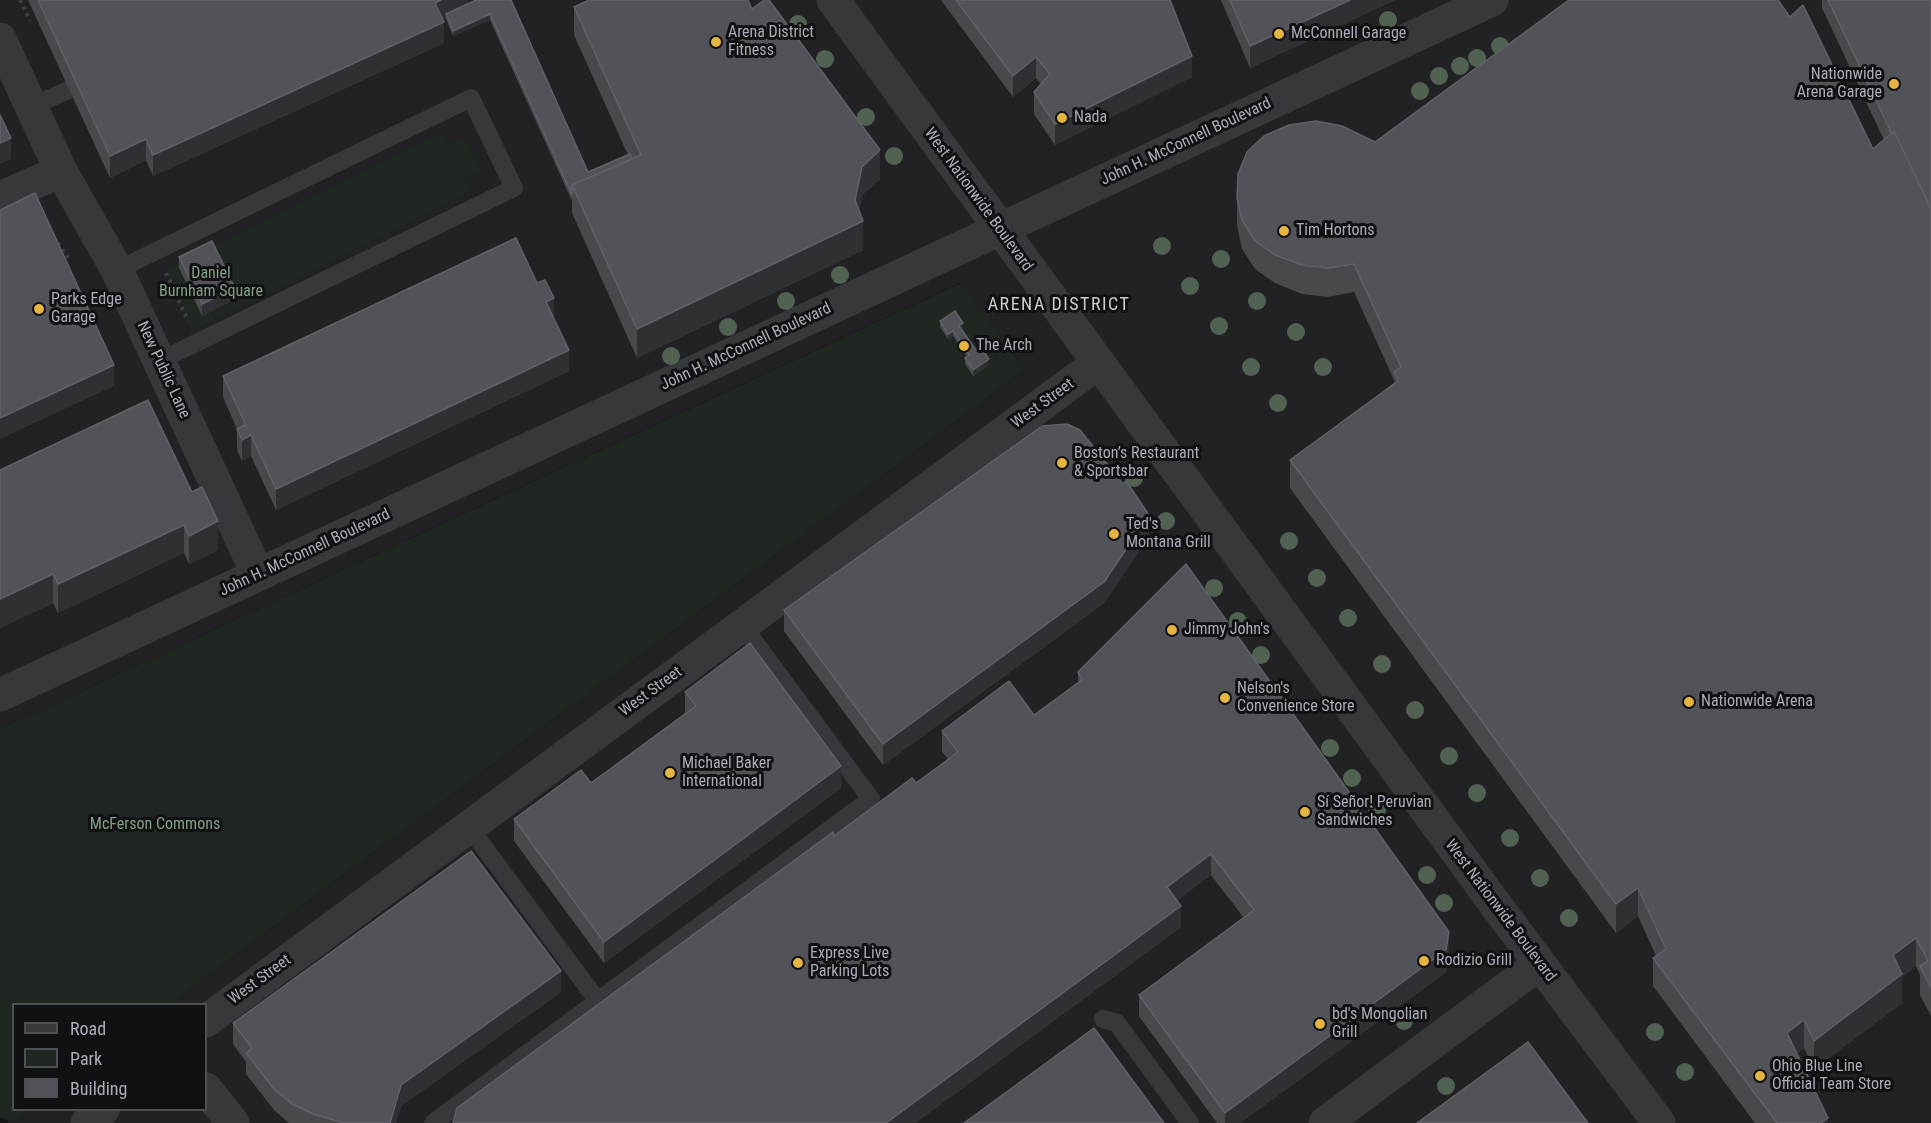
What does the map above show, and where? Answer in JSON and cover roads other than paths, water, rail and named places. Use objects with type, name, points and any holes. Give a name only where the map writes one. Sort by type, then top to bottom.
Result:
[{"type":"street","name":"West Nationwide Boulevard","points":[[833,0],[999,229],[1659,1123]]},
{"type":"street","name":"John H. McConnell Boulevard","points":[[0,695],[1492,0]]},
{"type":"street","name":"New Public Lane","points":[[0,39],[61,171],[117,270],[258,575]]},
{"type":"street","points":[[0,198],[61,171]]},
{"type":"street","name":"West Street","points":[[207,1020],[1098,363]]},
{"type":"street","points":[[1325,1123],[1539,963]]},
{"type":"street","points":[[207,1090],[233,1123]]},
{"type":"street","points":[[87,1123],[103,1111]]},
{"type":"lane","points":[[31,106],[69,90]]},
{"type":"lane","points":[[117,270],[471,98],[514,188],[159,361]]},
{"type":"lane","points":[[433,1123],[872,799],[742,625]]},
{"type":"lane","points":[[469,827],[597,1000]]},
{"type":"lane","points":[[1103,1019],[1118,1023],[1190,1123]]},
{"type":"place","name":"McConnell Garage","points":[[1279,34]]},
{"type":"place","name":"Arena District Fitness","points":[[716,42]]},
{"type":"place","name":"Nationwide Arena Garage","points":[[1894,84]]},
{"type":"place","name":"Nada","points":[[1062,118]]},
{"type":"place","name":"Tim Hortons","points":[[1284,231]]},
{"type":"place","name":"Parks Edge Garage","points":[[39,309]]},
{"type":"place","name":"The Arch","points":[[964,346]]},
{"type":"place","name":"Boston’s Restaurant & Sportsbar","points":[[1062,463]]},
{"type":"place","name":"Ted's Montana Grill","points":[[1114,534]]},
{"type":"place","name":"Jimmy John's","points":[[1172,630]]},
{"type":"place","name":"Nelson's Convenience Store","points":[[1225,698]]},
{"type":"place","name":"Nationwide Arena","points":[[1689,702]]},
{"type":"place","name":"Michael Baker International","points":[[670,773]]},
{"type":"place","name":"Sí Señor! Peruvian Sandwiches","points":[[1305,812]]},
{"type":"place","name":"Rodizio Grill","points":[[1424,961]]},
{"type":"place","name":"Express Live Parking Lots","points":[[798,963]]},
{"type":"place","name":"bd's Mongolian Grill","points":[[1320,1024]]},
{"type":"place","name":"Ohio Blue Line Official Team Store","points":[[1760,1076]]},
{"type":"district","name":"ARENA DISTRICT","points":[[1059,305]]},
{"type":"park label","name":"Daniel Burnham Square","points":[[211,283]]},
{"type":"park label","name":"McFerson Commons","points":[[155,825]]}]
